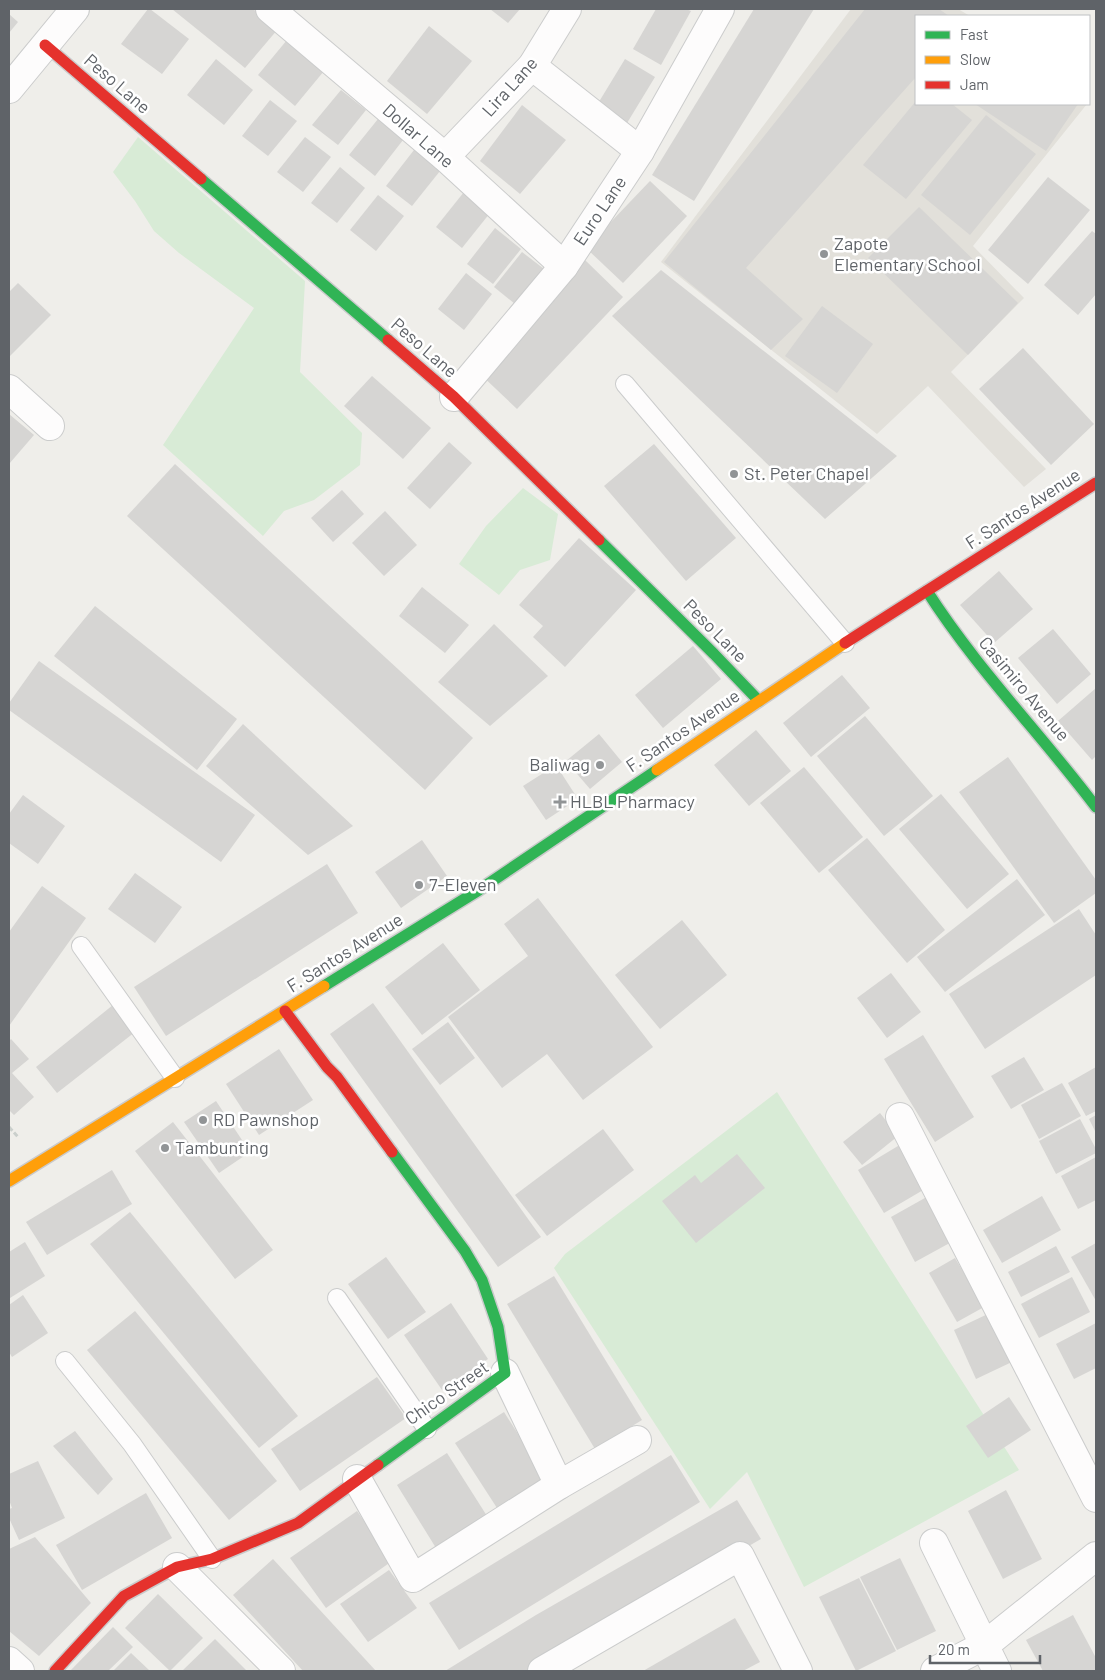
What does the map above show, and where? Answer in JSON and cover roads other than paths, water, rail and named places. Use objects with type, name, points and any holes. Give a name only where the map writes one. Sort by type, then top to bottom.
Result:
[{"type":"street","points":[[9,89],[75,9]]},
{"type":"street","name":"Dollar Lane","points":[[270,9],[444,157],[564,266]]},
{"type":"street","name":"Lira Lane","points":[[444,157],[532,66],[567,9]]},
{"type":"street","name":"Euro Lane","points":[[454,397],[564,266],[640,151],[720,9]]},
{"type":"street","name":"Peso Lane","points":[[45,45],[454,397],[708,648],[759,701]]},
{"type":"street","points":[[532,66],[640,151]]},
{"type":"street","points":[[9,389],[50,426]]},
{"type":"street","name":"F. Santos Avenue","points":[[9,1181],[478,890],[845,643],[1096,483]]},
{"type":"street","name":"Casimiro Avenue","points":[[927,591],[948,624],[1096,807]]},
{"type":"street","name":"Chico Street","points":[[55,1671],[124,1596],[178,1567],[212,1559],[298,1523],[505,1373],[498,1327],[482,1280],[465,1251],[337,1077],[327,1067],[285,1011]]},
{"type":"street","points":[[900,1117],[1096,1498]]},
{"type":"street","points":[[505,1373],[559,1485]]},
{"type":"street","points":[[357,1479],[413,1578],[559,1485],[638,1440]]},
{"type":"street","points":[[934,1543],[997,1671]]},
{"type":"street","points":[[542,1671],[740,1556],[798,1671]]},
{"type":"street","points":[[935,1671],[985,1645],[1096,1556]]},
{"type":"street","points":[[178,1567],[281,1671]]},
{"type":"street","points":[[9,1661],[20,1671]]},
{"type":"lane","points":[[625,384],[845,643]]},
{"type":"lane","points":[[81,946],[175,1078]]},
{"type":"lane","points":[[337,1298],[427,1429]]},
{"type":"lane","points":[[64,1361],[132,1444],[212,1559]]},
{"type":"place","name":"Zapote Elementary School","points":[[824,254]]},
{"type":"place","name":"St. Peter Chapel","points":[[734,474]]},
{"type":"place","name":"Baliwag","points":[[600,765]]},
{"type":"place","name":"HLBL Pharmacy","points":[[560,802]]},
{"type":"place","name":"7-Eleven","points":[[419,885]]},
{"type":"place","name":"RD Pawnshop","points":[[203,1120]]},
{"type":"place","name":"Tambunting","points":[[165,1148]]}]
